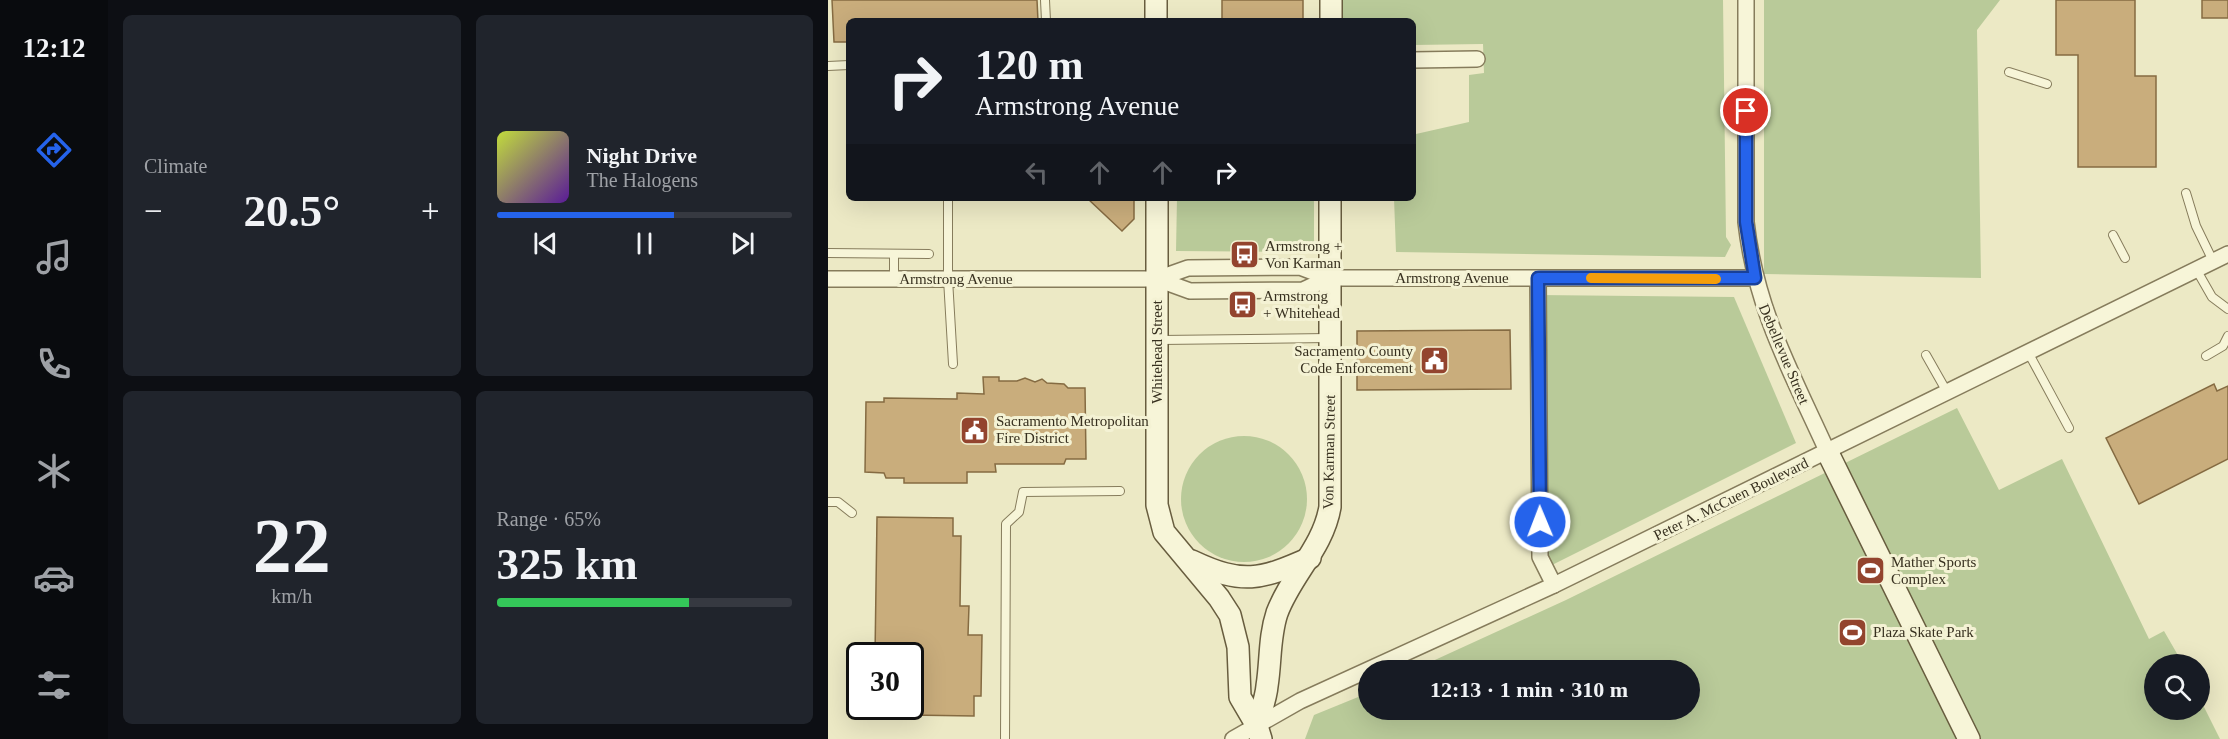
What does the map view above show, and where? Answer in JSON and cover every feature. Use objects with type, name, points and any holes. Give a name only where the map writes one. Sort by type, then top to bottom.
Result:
[{"type":"street","points":[[1156,0],[1156,18]]},
{"type":"street","points":[[1331,0],[1331,18]]},
{"type":"street","name":"Debellevue Street","points":[[1746,0],[1746,222],[1755,278],[1769,324],[1828,453]]},
{"type":"street","points":[[1416,60],[1477,59]]},
{"type":"street","name":"Whitehead Street","points":[[1157,201],[1157,505],[1164,532],[1211,587],[1230,615],[1238,647],[1240,698],[1259,732]]},
{"type":"street","name":"Von Karman Street","points":[[1259,732],[1267,687],[1271,637],[1277,615],[1283,599],[1310,558],[1324,531],[1330,507],[1330,201]]},
{"type":"street","name":"Peter A. McCuen Boulevard","points":[[1233,739],[1259,732],[1300,701],[1554,585],[1828,453],[2228,254]]},
{"type":"street","name":"Armstrong Avenue","points":[[828,279],[1157,279],[1188,268],[1289,267],[1300,267],[1329,278],[1755,278]]},
{"type":"street","name":"Armstrong Avenue","points":[[1157,279],[1190,291],[1303,290],[1329,278]]},
{"type":"street","points":[[1538,278],[1540,557],[1554,585]]},
{"type":"street","points":[[1828,453],[1969,739]]},
{"type":"street","points":[[1183,557],[1230,577],[1246,578],[1265,576],[1310,558]]},
{"type":"lane","points":[[1046,0],[1046,18]]},
{"type":"lane","points":[[828,66],[846,65]]},
{"type":"lane","points":[[2009,72],[2047,84]]},
{"type":"lane","points":[[2186,193],[2196,226],[2213,261]]},
{"type":"lane","points":[[948,201],[948,279],[953,364]]},
{"type":"lane","points":[[2113,235],[2125,258]]},
{"type":"lane","points":[[828,254],[929,254]]},
{"type":"lane","points":[[894,254],[894,279]]},
{"type":"lane","points":[[2196,269],[2212,297],[2228,309]]},
{"type":"lane","points":[[2206,356],[2223,346],[2228,336]]},
{"type":"lane","points":[[1157,340],[1329,338]]},
{"type":"lane","points":[[2028,352],[2068,428]]},
{"type":"lane","points":[[1926,355],[1947,392]]},
{"type":"lane","points":[[1005,739],[1006,524],[1019,512],[1023,492],[1120,491]]},
{"type":"lane","points":[[828,502],[838,502],[852,513]]},
{"type":"green space","points":[[1342,0],[1723,0],[1726,237],[1731,245],[1725,257],[1396,252],[1394,201],[1416,201],[1416,134],[1469,122],[1469,75],[1484,73],[1483,44],[1416,45],[1416,18],[1341,18]]},
{"type":"green space","points":[[1764,0],[2000,0],[1977,30],[1981,278],[1764,274]]},
{"type":"green space","points":[[1177,201],[1314,201],[1314,252],[1176,251]]},
{"type":"green space","points":[[1538,295],[1734,297],[1796,443],[1546,568]]},
{"type":"green space","name":"Mather Sports Complex","points":[[1957,408],[1999,490],[2062,459],[2149,639],[2164,631],[2177,654],[2144,654],[2144,720],[2210,719],[2220,739],[1305,739],[1314,715],[1358,697],[1358,720],[1700,720],[1700,660],[1435,660],[1566,600]]},
{"type":"green space","points":[[1244,436],[1268,441],[1288,455],[1302,475],[1307,499],[1302,523],[1288,543],[1268,557],[1244,562],[1220,557],[1200,543],[1186,523],[1181,499],[1186,475],[1200,455],[1220,441]]},
{"type":"building","points":[[832,0],[1037,0],[1038,18],[846,18],[846,42],[834,42]]},
{"type":"building","points":[[1222,0],[1303,0],[1303,18],[1222,18]]},
{"type":"building","points":[[2056,0],[2135,0],[2135,76],[2156,76],[2156,167],[2078,167],[2078,55],[2056,55]]},
{"type":"building","points":[[2202,0],[2228,0],[2228,18],[2202,18]]},
{"type":"building","points":[[1090,201],[1134,201],[1134,219],[1122,231]]},
{"type":"building","name":"Sacramento County Code Enforcement","points":[[1510,330],[1511,389],[1357,390],[1357,331]]},
{"type":"building","name":"Sacramento Metropolitan Fire District","points":[[983,377],[999,377],[999,381],[1017,381],[1025,378],[1035,382],[1042,379],[1047,383],[1064,384],[1068,388],[1085,388],[1086,459],[1066,459],[1064,464],[995,464],[996,472],[967,472],[967,483],[904,483],[904,478],[886,478],[884,473],[865,472],[866,402],[884,402],[884,398],[957,399],[957,393],[984,394]]},
{"type":"building","points":[[2214,384],[2217,391],[2228,386],[2228,459],[2139,504],[2106,438]]},
{"type":"building","points":[[877,517],[953,518],[953,536],[961,536],[960,606],[969,606],[968,635],[982,635],[981,696],[974,696],[974,716],[924,715],[924,642],[875,642]]},
{"type":"slow traffic","points":[[1591,278],[1716,279]]},
{"type":"place","name":"Armstrong + Von Karman","points":[[1244,255]]},
{"type":"place","name":"Armstrong + Whitehead","points":[[1242,305]]},
{"type":"place","name":"Sacramento County Code Enforcement","points":[[1434,360]]},
{"type":"place","name":"Sacramento Metropolitan Fire District","points":[[975,430]]},
{"type":"place","name":"Mather Sports Complex","points":[[1870,571]]},
{"type":"place","name":"Plaza Skate Park","points":[[1852,632]]},
{"type":"route","points":[[1540,522],[1538,278],[1737,280],[1755,278],[1746,222],[1746,111]]}]
